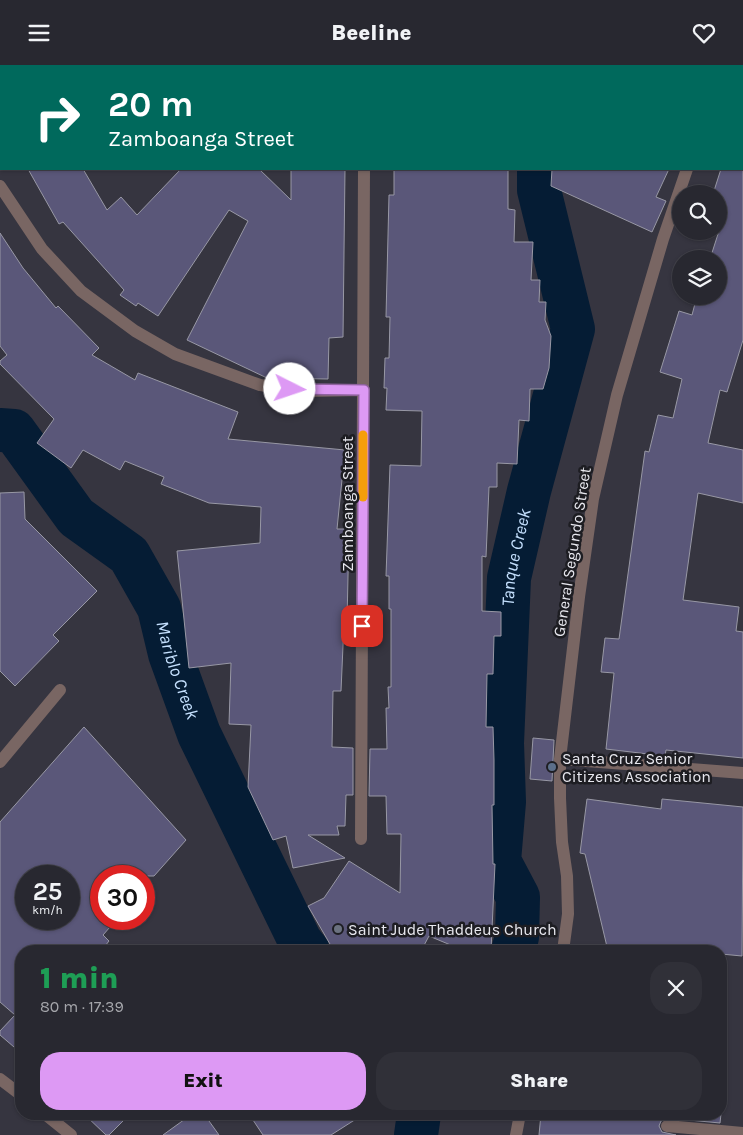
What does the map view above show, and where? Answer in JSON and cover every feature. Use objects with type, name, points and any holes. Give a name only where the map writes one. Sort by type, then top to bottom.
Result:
[{"type":"street","name":"Zamboanga Street","points":[[361,839],[364,170]]},
{"type":"street","name":"General Segundo Street","points":[[564,945],[568,914],[567,876],[560,816],[560,759],[579,597],[594,499],[617,395],[663,239],[687,170]]},
{"type":"street","points":[[0,186],[42,249],[81,291],[135,331],[175,354],[260,385],[305,391],[364,390]]},
{"type":"street","points":[[0,761],[60,690]]},
{"type":"street","points":[[560,759],[743,773]]},
{"type":"street","points":[[0,1079],[15,1090]]},
{"type":"street","points":[[52,1120],[71,1135]]},
{"type":"street","points":[[516,1135],[519,1120]]},
{"type":"street","points":[[667,1127],[743,1133]]},
{"type":"building","points":[[29,170],[84,170],[107,210],[121,197],[137,215],[180,170],[260,170],[291,200],[291,170],[345,170],[343,337],[329,338],[328,379],[267,378],[187,340],[248,221],[229,210],[158,316],[138,303],[136,306],[120,295],[124,290],[63,222],[59,224]]},
{"type":"building","points":[[394,170],[508,170],[508,209],[515,210],[514,242],[533,242],[531,280],[540,280],[539,302],[546,302],[545,320],[551,336],[549,368],[543,389],[530,389],[529,421],[519,420],[517,464],[497,463],[497,487],[489,487],[486,557],[482,556],[482,611],[501,612],[501,636],[494,636],[493,674],[487,674],[486,727],[493,727],[494,760],[494,805],[492,805],[493,864],[495,864],[491,945],[451,945],[429,936],[424,945],[331,945],[308,906],[324,898],[349,861],[400,893],[401,834],[387,834],[386,796],[369,796],[370,749],[387,749],[386,708],[389,708],[388,687],[391,687],[391,609],[389,609],[389,576],[386,576],[390,465],[421,466],[422,411],[386,410],[387,388],[384,388],[385,358],[389,358],[390,317],[386,317],[389,195],[394,195]]},
{"type":"building","points":[[552,170],[669,170],[656,197],[666,201],[652,232],[551,186]]},
{"type":"building","points":[[721,170],[743,170],[743,340],[727,392],[720,390],[708,443],[743,450],[743,503],[698,493],[683,600],[739,607],[736,631],[743,632],[743,758],[666,750],[665,756],[606,749],[614,673],[601,672],[605,638],[619,639],[645,451],[649,452],[658,415],[673,418],[682,379],[660,372],[679,311],[692,315],[695,305],[727,305],[727,250],[713,250],[716,240],[727,240],[727,185],[716,185]]},
{"type":"building","points":[[0,233],[23,268],[56,308],[58,306],[99,348],[92,355],[135,380],[138,373],[238,412],[228,439],[345,450],[337,529],[349,529],[347,623],[344,623],[341,691],[333,691],[332,747],[353,748],[353,795],[346,795],[345,826],[337,826],[339,835],[308,835],[345,858],[293,868],[286,836],[273,840],[248,787],[251,725],[229,724],[231,663],[189,668],[177,551],[260,543],[261,507],[209,503],[161,484],[164,477],[125,461],[120,470],[83,450],[71,468],[37,443],[54,419],[0,364],[0,361],[7,355],[0,346]]},
{"type":"building","points":[[24,492],[25,519],[97,591],[53,635],[59,641],[15,686],[0,671],[0,493]]},
{"type":"building","points":[[84,727],[186,840],[155,875],[155,865],[90,865],[90,930],[107,930],[103,935],[109,941],[106,945],[15,945],[15,1015],[0,1002],[0,822]]},
{"type":"building","points":[[533,738],[554,740],[552,781],[530,779]]},
{"type":"building","points":[[587,799],[661,809],[662,799],[743,807],[742,956],[727,955],[727,945],[607,945],[585,854],[580,853]]},
{"type":"building","points":[[15,1015],[15,1048],[0,1035],[0,1031]]},
{"type":"building","points":[[90,1120],[124,1120],[109,1135],[106,1135]]},
{"type":"building","points":[[184,1120],[208,1120],[219,1135],[163,1135]]},
{"type":"building","points":[[253,1120],[355,1120],[331,1135],[263,1135]]},
{"type":"building","points":[[540,1120],[663,1120],[659,1126],[662,1132],[676,1135],[539,1135]]},
{"type":"building","points":[[689,1120],[720,1120],[720,1123]]},
{"type":"waterway","name":"Tanque Creek","points":[[515,945],[517,937],[518,897],[499,861],[504,802],[502,743],[509,578],[529,491],[573,329],[539,190],[539,170]]},
{"type":"waterway","name":"Mariblo Creek","points":[[0,430],[14,431],[76,517],[129,555],[159,608],[170,654],[199,734],[303,945]]},
{"type":"waterway","name":"Mariblo Creek","points":[[416,1135],[418,1120]]},
{"type":"slow traffic","points":[[363,435],[363,497]]},
{"type":"place","name":"Santa Cruz Senior Citizens Association","points":[[552,767]]},
{"type":"place","name":"Saint Jude Thaddeus Church","points":[[338,929]]},
{"type":"route","points":[[290,389],[305,391],[364,390],[362,626]]}]
